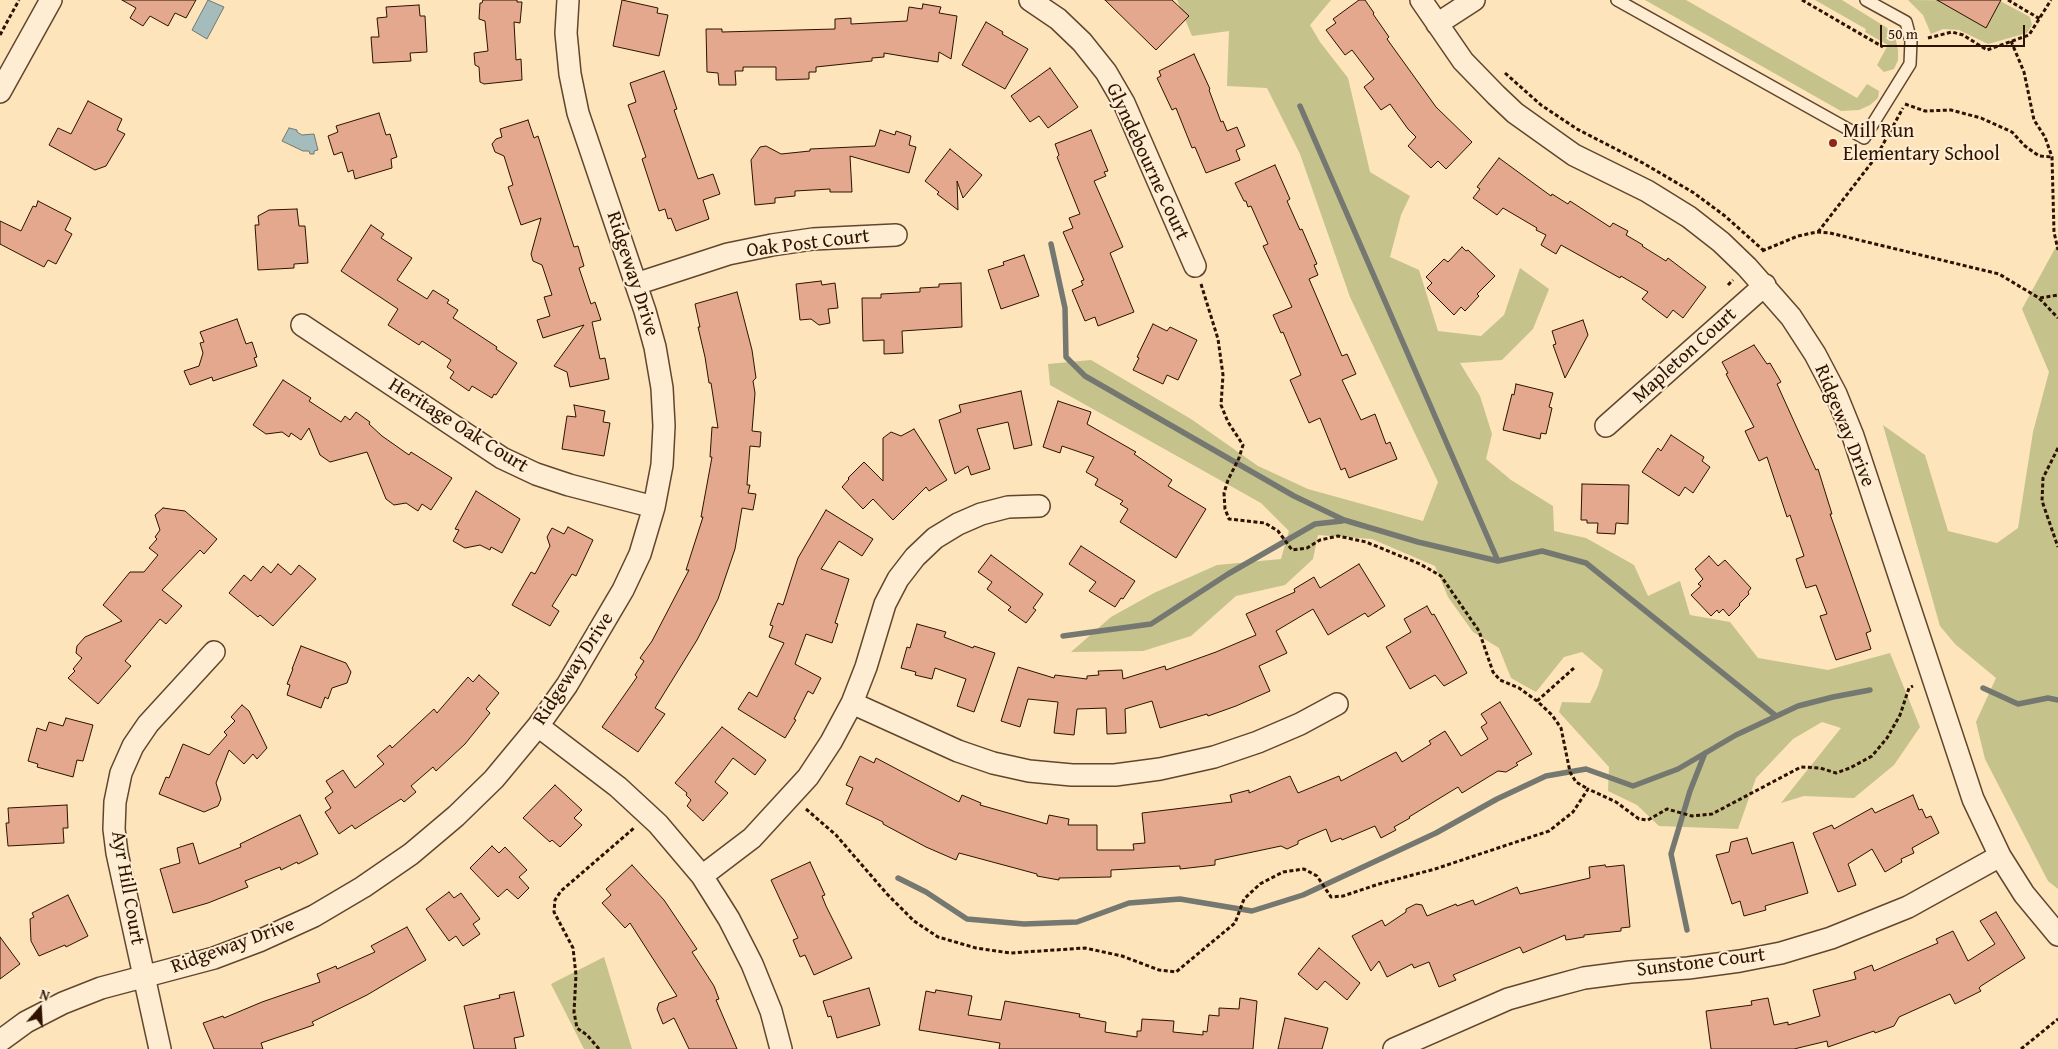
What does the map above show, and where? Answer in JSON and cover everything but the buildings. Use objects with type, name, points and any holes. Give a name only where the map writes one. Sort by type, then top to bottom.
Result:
[{"type":"street","points":[[0,92],[51,0]]},
{"type":"street","name":"Ridgeway Drive","points":[[0,1041],[26,1022],[63,1003],[101,988],[214,958],[259,941],[314,916],[363,887],[411,854],[456,816],[494,779],[538,726],[567,685],[623,590],[640,554],[654,507],[662,466],[664,426],[662,388],[655,347],[636,284],[578,113],[569,66],[566,33],[568,0]]},
{"type":"street","name":"Glyndebourne Court","points":[[1030,0],[1058,19],[1082,42],[1106,72],[1124,103],[1195,266]]},
{"type":"street","name":"Ridgeway Drive","points":[[1421,0],[1464,61],[1496,95],[1526,122],[1574,155],[1647,191],[1688,217],[1721,242],[1765,285],[1791,317],[1810,346],[1836,394],[1853,436],[1972,799],[2000,856],[2024,894],[2058,935]]},
{"type":"street","points":[[1437,24],[1474,0]]},
{"type":"street","name":"Oak Post Court","points":[[636,284],[728,254],[772,245],[813,239],[896,235]]},
{"type":"street","name":"Mapleton Court","points":[[1606,426],[1765,285]]},
{"type":"street","name":"Heritage Oak Court","points":[[302,325],[502,458],[536,474],[569,485],[654,507]]},
{"type":"street","points":[[702,876],[752,838],[808,777],[832,742],[852,703],[866,667],[885,604],[898,579],[915,557],[935,538],[958,524],[981,514],[1008,507],[1039,506]]},
{"type":"street","name":"Ayr Hill Court","points":[[160,1049],[117,853],[114,829],[117,792],[121,773],[132,746],[148,724],[214,652]]},
{"type":"street","points":[[852,703],[958,751],[984,760],[1029,771],[1072,776],[1115,775],[1151,770],[1214,756],[1258,742],[1300,724],[1338,704]]},
{"type":"street","points":[[538,726],[618,787],[648,815],[702,876],[729,918],[752,964],[771,1011],[781,1049]]},
{"type":"street","name":"Sunstone Court","points":[[1394,1049],[1508,999],[1584,978],[1740,962],[1781,953],[1831,938],[1908,907],[2000,856]]},
{"type":"lane","points":[[1617,0],[1864,138],[1910,64],[1910,41],[1906,22],[1866,0]]},
{"type":"path","points":[[0,35],[19,0]]},
{"type":"path","points":[[1802,0],[1883,46]]},
{"type":"path","points":[[2008,0],[2040,19]]},
{"type":"path","points":[[1928,38],[1952,32],[1963,35],[1987,50],[2029,35],[2051,0]]},
{"type":"path","points":[[2011,41],[2024,72],[2034,120],[2045,138],[2052,157],[2054,232],[2058,250]]},
{"type":"path","points":[[1499,67],[1541,105],[1578,129],[1668,176],[1694,193],[1725,216],[1763,250],[1798,236],[1817,232],[1830,233],[1999,274],[2039,298],[2058,318]]},
{"type":"path","points":[[1905,104],[1925,111],[1951,110],[1982,118],[2012,132],[2025,146],[2039,156],[2052,157]]},
{"type":"path","points":[[1195,266],[1218,339],[1223,375],[1221,405],[1228,422],[1243,445],[1240,458],[1224,493],[1225,509],[1229,519],[1264,524],[1278,531],[1292,550],[1307,548],[1320,540],[1338,536],[1366,542],[1420,564],[1441,576],[1479,631],[1493,672],[1500,680],[1519,688],[1537,700],[1552,714],[1561,728],[1570,772],[1576,782],[1616,802],[1639,819],[1648,820],[1668,809],[1692,816],[1712,814],[1801,767],[1820,768],[1836,774],[1850,768],[1872,756],[1887,738],[1900,715],[1909,688],[1913,686]]},
{"type":"path","points":[[2039,298],[2058,295]]},
{"type":"path","points":[[2058,448],[2043,478],[2042,501],[2058,547]]},
{"type":"path","points":[[1537,700],[1574,668]]},
{"type":"path","points":[[789,797],[816,816],[836,835],[886,894],[914,921],[938,937],[976,948],[1010,953],[1085,948],[1122,956],[1159,970],[1176,972],[1235,923],[1244,899],[1260,884],[1283,872],[1304,869],[1317,876],[1331,897],[1343,896],[1378,884],[1435,869],[1549,830],[1572,812],[1588,789]]},
{"type":"path","points":[[599,1049],[588,1034],[577,1028],[574,1012],[576,975],[573,948],[554,912],[555,900],[561,891],[648,815]]},
{"type":"path","points":[[2021,1049],[2058,1019]]},
{"type":"shaded area","points":[[1177,0],[1331,0],[1310,25],[1320,42],[1348,78],[1370,172],[1410,196],[1401,215],[1390,257],[1419,270],[1438,331],[1481,336],[1504,315],[1520,268],[1549,289],[1533,329],[1502,360],[1460,363],[1480,396],[1492,434],[1486,459],[1511,480],[1553,506],[1554,531],[1586,538],[1634,565],[1648,596],[1680,581],[1690,615],[1730,622],[1758,658],[1828,670],[1890,653],[1920,727],[1894,765],[1854,798],[1804,796],[1781,803],[1841,728],[1822,722],[1793,739],[1756,778],[1738,829],[1659,826],[1637,805],[1608,791],[1609,767],[1559,712],[1562,702],[1590,703],[1603,670],[1582,652],[1564,657],[1536,692],[1511,678],[1499,648],[1473,632],[1448,597],[1435,566],[1372,539],[1318,535],[1313,559],[1285,585],[1236,596],[1191,636],[1143,651],[1071,652],[1111,617],[1154,593],[1217,565],[1281,559],[1289,531],[1261,503],[1050,385],[1048,364],[1091,360],[1191,419],[1258,466],[1308,489],[1423,521],[1438,482],[1350,297],[1300,154],[1267,88],[1227,86],[1229,31],[1192,36]]},
{"type":"shaded area","points":[[1645,0],[1686,0],[1857,98],[1867,84],[1879,91],[1878,98],[1870,105],[1859,110],[1841,111]]},
{"type":"shaded area","points":[[1815,0],[1842,0],[1889,29],[1895,36],[1898,50],[1898,60],[1894,69],[1884,72],[1877,65],[1888,45],[1865,32],[1866,29]]},
{"type":"shaded area","points":[[1908,0],[2000,1],[2030,17],[2032,25],[2027,33],[1988,44],[1959,30],[1943,29],[1931,34],[1923,15]]},
{"type":"shaded area","points":[[2058,243],[2058,889],[2048,881],[1985,759],[1976,722],[1996,678],[1955,644],[1940,626],[1883,425],[1925,455],[1948,531],[1997,543],[2018,528],[2033,432],[2049,372],[2022,309]]},
{"type":"shaded area","points":[[604,957],[632,1049],[584,1049],[551,984]]},
{"type":"water","points":[[208,0],[224,7],[207,39],[192,30]]},
{"type":"water","points":[[289,128],[297,130],[302,135],[314,134],[318,150],[314,151],[314,154],[310,154],[309,151],[303,151],[282,141]]},
{"type":"waterway","points":[[1300,106],[1498,561]]},
{"type":"waterway","points":[[1051,244],[1065,308],[1066,357],[1085,376],[1294,496],[1344,520],[1418,542],[1498,561],[1542,551],[1586,563],[1776,716]]},
{"type":"waterway","points":[[1063,636],[1151,624],[1228,574],[1315,524],[1342,521]]},
{"type":"waterway","points":[[1983,688],[2018,704],[2048,698],[2058,700]]},
{"type":"waterway","points":[[898,878],[926,892],[967,919],[1024,924],[1077,922],[1129,903],[1180,899],[1252,911],[1303,895],[1436,833],[1497,799],[1546,776],[1586,769],[1633,786],[1678,769],[1736,735],[1798,706],[1870,690]]},
{"type":"waterway","points":[[1687,930],[1671,854],[1690,791],[1705,753]]},
{"type":"place","name":"Mill Run Elementary School","points":[[1833,143]]}]
